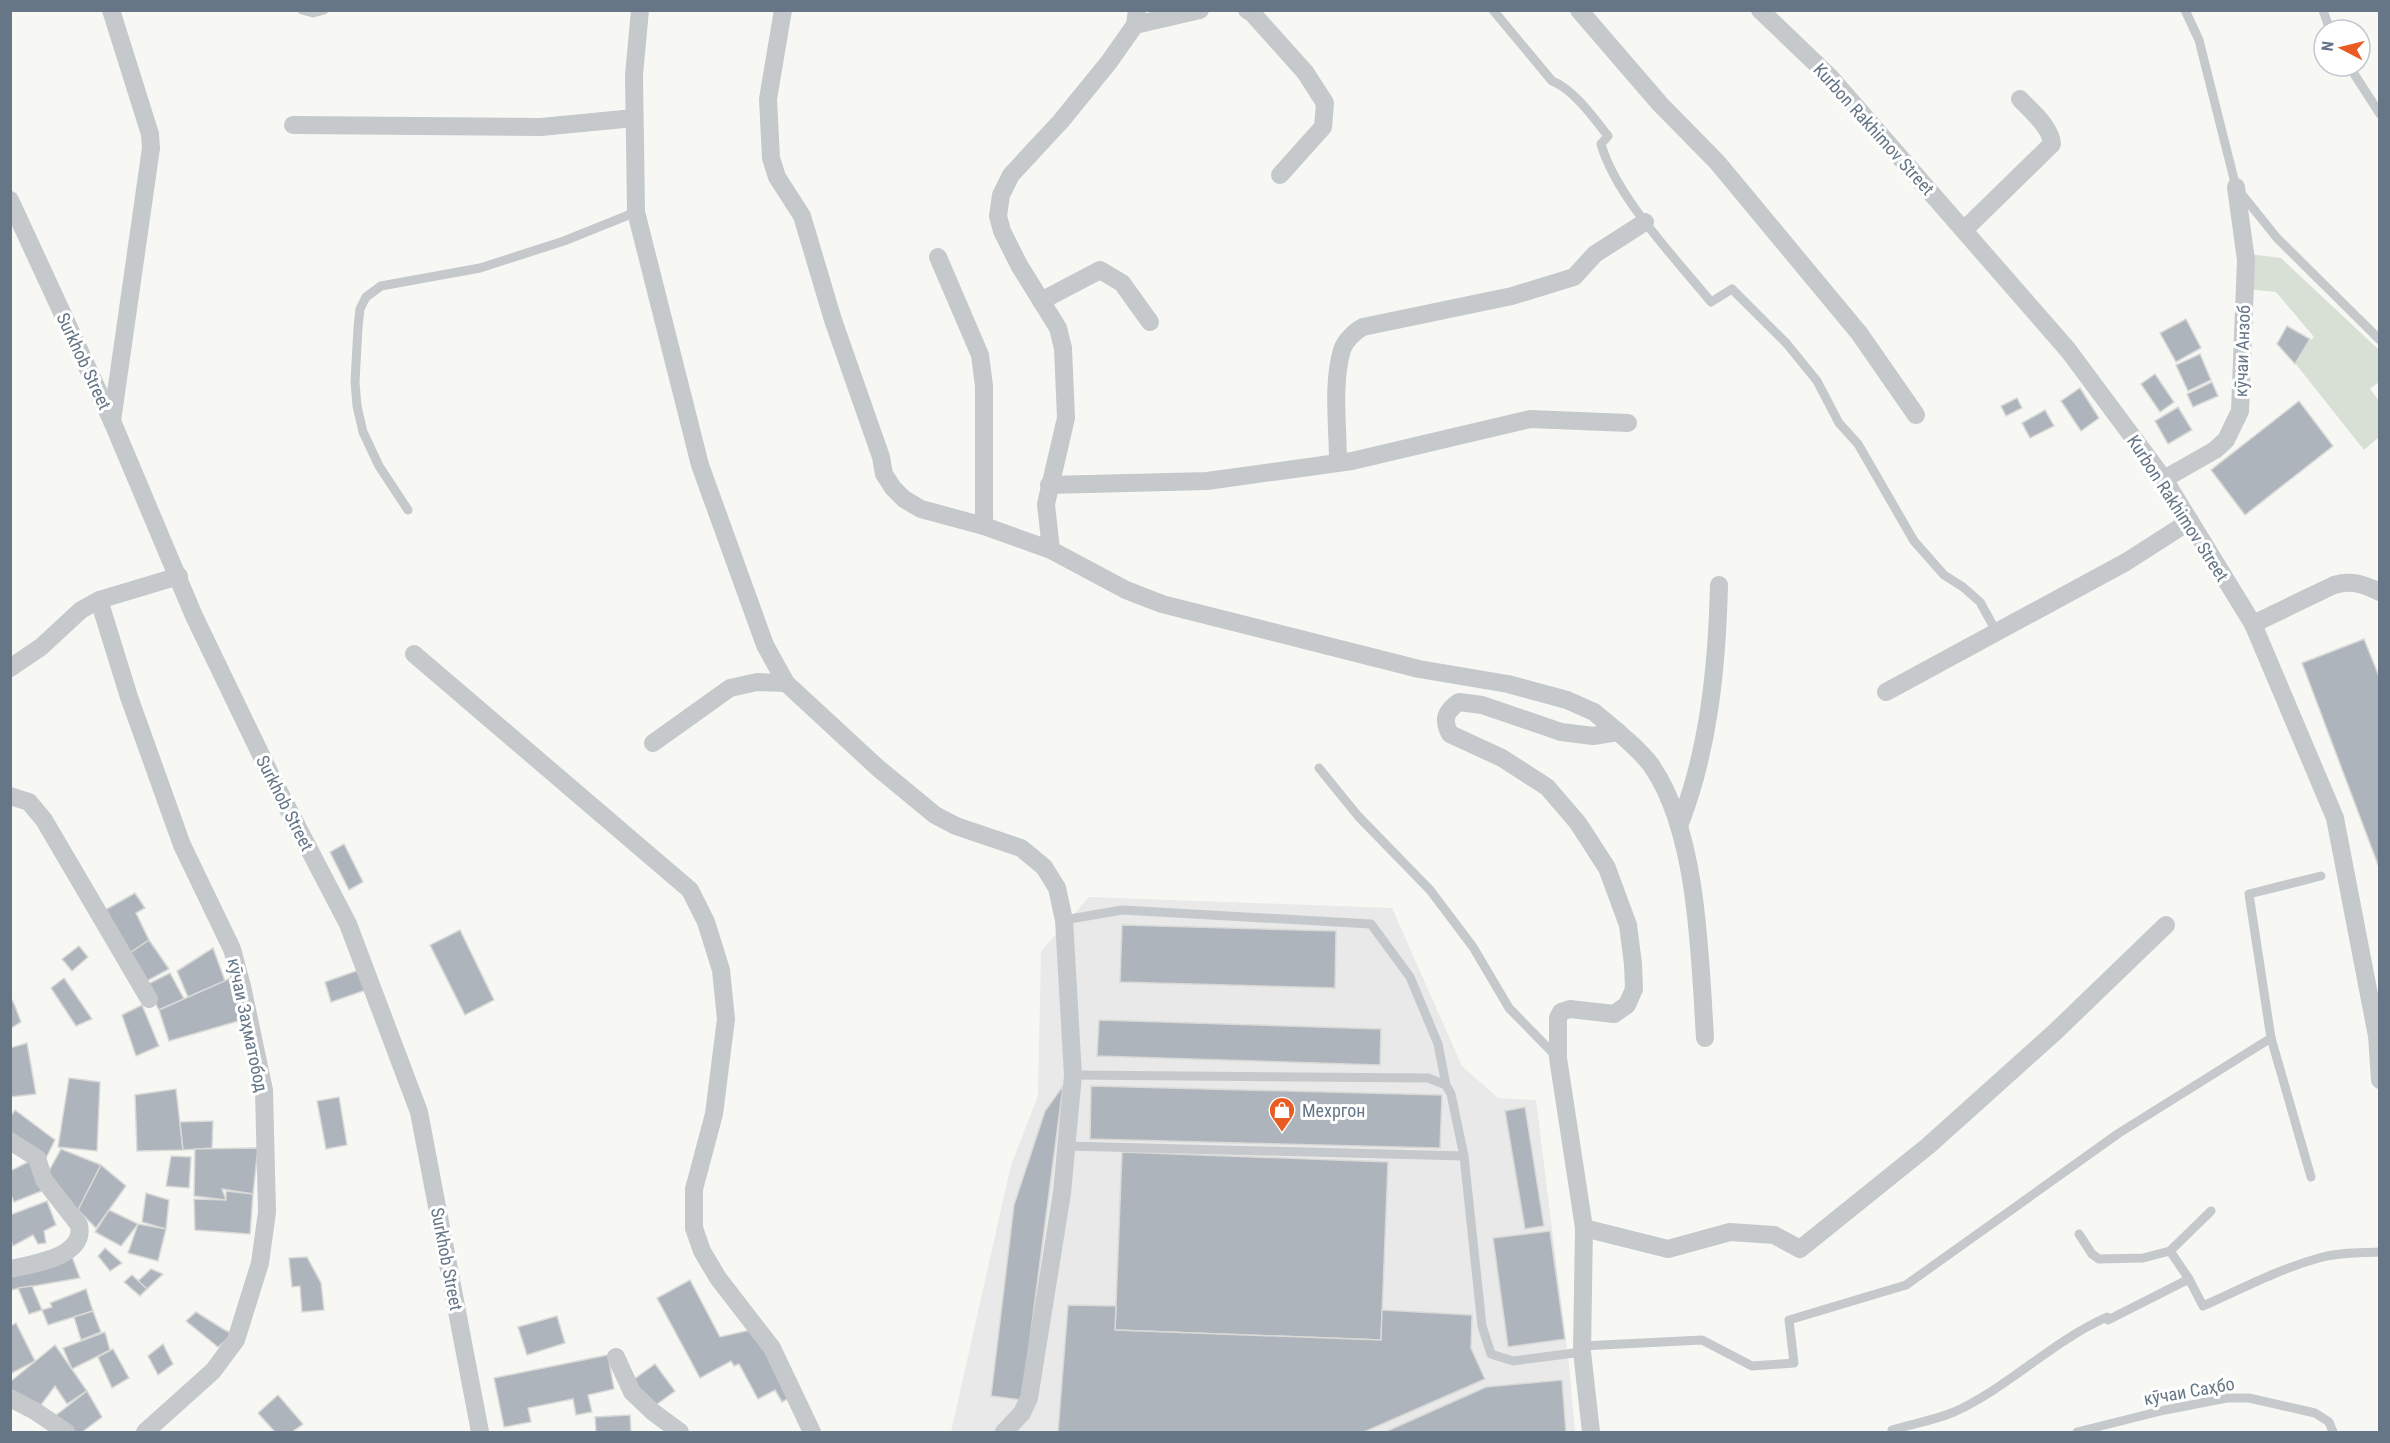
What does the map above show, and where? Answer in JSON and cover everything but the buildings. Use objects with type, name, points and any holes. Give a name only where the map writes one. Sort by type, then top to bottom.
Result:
[{"type":"street","points":[[111,10],[150,134],[152,148],[112,421]]},
{"type":"street","points":[[640,10],[634,75],[636,212],[700,465],[765,645],[786,683],[878,768],[935,815],[956,826],[1021,848],[1044,867],[1057,888],[1064,920],[1073,1075],[1061,1205],[1029,1398],[1022,1413],[1004,1432]]},
{"type":"street","points":[[783,10],[768,99],[771,158],[777,177],[802,216],[832,320],[881,457],[884,474],[904,499],[921,509],[984,526],[1051,550],[1126,590],[1162,604],[1419,669],[1508,684],[1567,700],[1594,712],[1639,751],[1653,768],[1665,787],[1679,826],[1695,912],[1705,1038]]},
{"type":"street","points":[[1051,550],[1046,504],[1066,418],[1063,348],[1058,328],[1018,265],[1002,231],[998,216],[1001,195],[1011,175],[1061,122],[1136,18],[1200,10]]},
{"type":"street","points":[[1246,10],[1305,72],[1325,103],[1323,127],[1280,175]]},
{"type":"street","points":[[1579,10],[1660,104],[1717,162],[1859,333],[1916,415]]},
{"type":"street","name":"Kurbon Rakhimov Street","points":[[1760,10],[1830,77],[2068,350],[2164,478],[2253,624],[2335,818],[2378,1036],[2379,1080]]},
{"type":"street","points":[[1964,230],[2052,144],[2047,130],[2020,99]]},
{"type":"street","points":[[293,125],[540,126],[634,118]]},
{"type":"street","name":"кӯчаи Анзоб","points":[[2164,478],[2215,450],[2226,440],[2240,411],[2246,260],[2236,187]]},
{"type":"street","name":"Surkhob Street","points":[[10,200],[112,421],[194,616],[274,782],[348,924],[419,1112],[480,1432]]},
{"type":"street","points":[[1338,462],[1337,375],[1342,348],[1356,331],[1363,327],[1443,309],[1512,296],[1574,278],[1595,254],[1645,222]]},
{"type":"street","points":[[938,257],[980,355],[984,386],[984,526]]},
{"type":"street","points":[[1041,301],[1100,270],[1122,283],[1150,322]]},
{"type":"street","points":[[1049,485],[1207,481],[1352,461],[1530,419],[1628,423]]},
{"type":"street","points":[[1886,692],[2126,562],[2190,521]]},
{"type":"street","points":[[10,668],[41,647],[81,610],[99,600],[179,576]]},
{"type":"street","points":[[2253,624],[2334,585],[2346,582],[2365,585],[2379,592]]},
{"type":"street","points":[[1679,826],[1697,773],[1717,653],[1719,585]]},
{"type":"street","name":"кӯчаи Заҳматобод","points":[[99,600],[129,697],[182,845],[232,949],[264,1090],[267,1212],[260,1263],[236,1340],[213,1371],[145,1432]]},
{"type":"street","points":[[414,654],[690,890],[706,922],[721,970],[726,1019],[714,1114],[694,1189],[694,1228],[702,1251],[718,1278],[772,1348],[812,1432]]},
{"type":"street","points":[[653,743],[730,688],[757,682],[786,683]]},
{"type":"street","points":[[1591,1432],[1582,1349],[1584,1228],[1558,1058],[1557,1028],[1561,1012],[1570,1009],[1614,1014],[1627,1005],[1634,989],[1628,925],[1607,868],[1578,823],[1547,787],[1502,758],[1450,734],[1445,717],[1449,709],[1459,702],[1482,705],[1561,732],[1593,736],[1618,732]]},
{"type":"street","points":[[10,795],[29,802],[44,820],[149,999]]},
{"type":"street","points":[[1584,1228],[1668,1249],[1730,1232],[1774,1235],[1800,1249],[1928,1146],[2055,1032],[2166,925]]},
{"type":"street","points":[[10,1141],[37,1158],[44,1180],[79,1225],[81,1232],[79,1241],[73,1248],[43,1262],[10,1269]]},
{"type":"street","points":[[616,1357],[632,1392],[653,1412],[680,1432]]},
{"type":"street","points":[[10,1398],[66,1432]]},
{"type":"lane","points":[[302,10],[313,13],[324,10]]},
{"type":"lane","points":[[1493,10],[1552,81],[1561,84],[1608,136],[1601,144],[1606,161],[1645,222],[1711,302],[1732,289],[1787,344],[1817,381],[1839,423],[1858,444],[1914,541],[1944,574],[1980,602],[1996,631]]},
{"type":"lane","name":"кӯчаи Анзоб","points":[[2185,10],[2199,40],[2236,187],[2277,238],[2379,340]]},
{"type":"lane","points":[[2356,78],[2379,114]]},
{"type":"lane","points":[[408,510],[379,466],[363,432],[357,406],[355,381],[358,327],[360,309],[366,297],[381,286],[480,268],[564,241],[636,212]]},
{"type":"lane","points":[[1319,768],[1358,816],[1430,890],[1473,947],[1509,1008],[1558,1058]]},
{"type":"lane","points":[[2311,1177],[2271,1038],[2249,894],[2321,876]]},
{"type":"lane","points":[[1064,920],[1122,910],[1371,924],[1410,977],[1438,1044],[1464,1156],[1482,1326],[1491,1354],[1513,1360],[1582,1349],[1702,1340],[1752,1366],[1794,1363],[1789,1320],[1906,1286],[2119,1133],[2271,1038]]},
{"type":"lane","points":[[1073,1075],[1428,1078],[1446,1085]]},
{"type":"lane","points":[[1066,1146],[1464,1156]]},
{"type":"lane","points":[[2079,1234],[2091,1254],[2106,1261],[2143,1258],[2170,1251],[2211,1211]]},
{"type":"lane","points":[[2170,1251],[2204,1306],[2272,1275],[2320,1258],[2379,1252]]},
{"type":"lane","points":[[1892,1430],[1954,1412],[2005,1382],[2080,1329],[2107,1317],[2108,1320],[2189,1279]]},
{"type":"lane","name":"кӯчаи Саҳбо","points":[[2077,1432],[2165,1410],[2227,1398],[2249,1398],[2315,1413],[2329,1422],[2333,1432]]},
{"type":"shaded area","points":[[2250,254],[2281,258],[2379,350],[2379,382],[2370,389],[2379,401],[2379,437],[2364,450],[2291,358],[2314,337],[2276,292],[2246,289]]},
{"type":"shaded area","name":"Мехргон","points":[[1089,897],[1392,908],[1462,1066],[1498,1098],[1536,1100],[1569,1365],[1575,1432],[951,1432],[1011,1165],[1038,1096],[1041,951]]},
{"type":"place","name":"Мехргон","points":[[1282,1133]]}]
